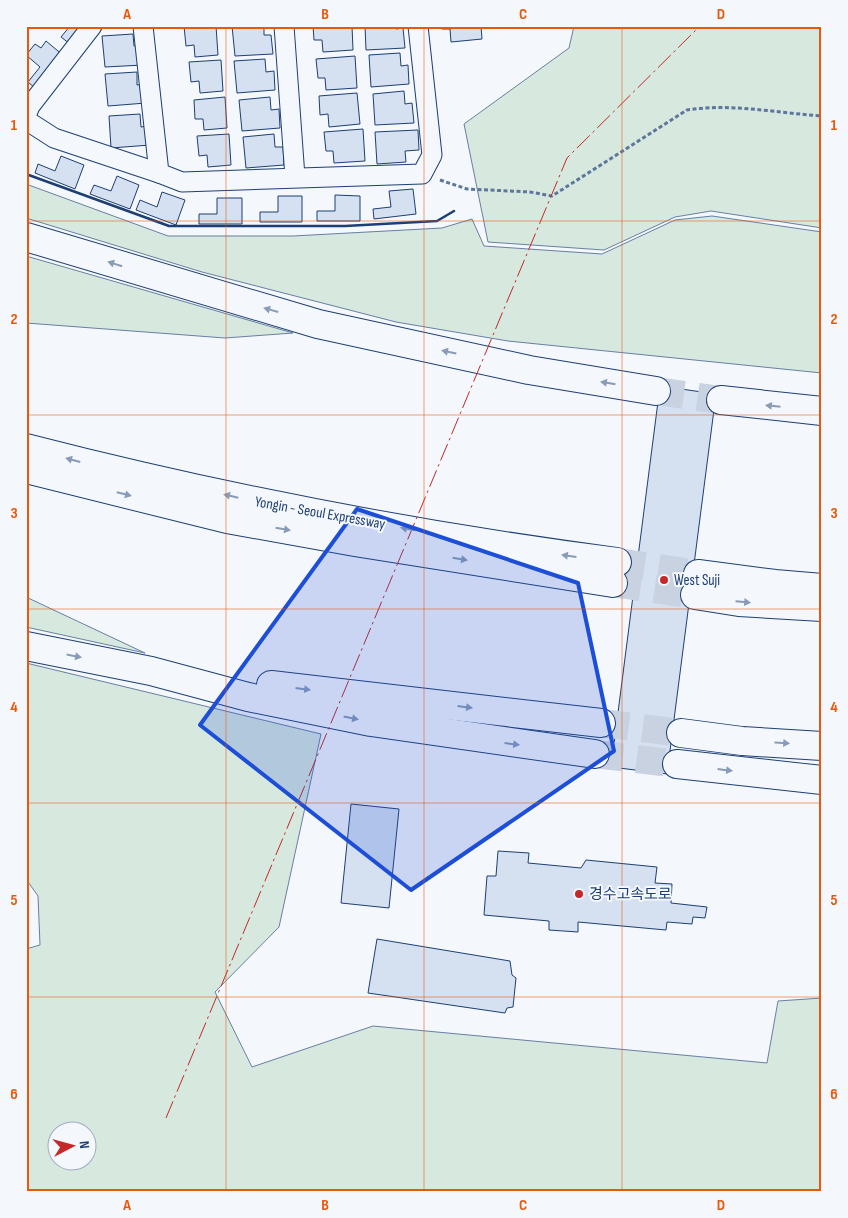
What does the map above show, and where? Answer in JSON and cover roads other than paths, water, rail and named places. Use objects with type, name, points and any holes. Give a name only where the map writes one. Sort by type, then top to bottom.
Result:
[{"type":"highway","points":[[26,237],[318,324],[529,370],[656,391]]},
{"type":"highway","points":[[721,400],[822,411]]},
{"type":"highway","name":"Yongin - Seoul Expressway","points":[[26,448],[104,468],[251,500],[516,548],[615,572],[355,542],[227,519],[26,469]]},
{"type":"highway","points":[[822,588],[775,584],[696,584],[739,602],[822,607]]},
{"type":"highway","points":[[26,646],[151,671],[248,697],[371,722],[498,742],[595,754]]},
{"type":"highway","points":[[151,671],[601,723]]},
{"type":"highway","points":[[681,733],[822,746]]},
{"type":"highway","points":[[677,764],[822,780]]},
{"type":"street","points":[[26,116],[30,106],[92,26]]},
{"type":"street","points":[[143,26],[159,173]]},
{"type":"street","points":[[284,26],[295,177]]},
{"type":"street","points":[[26,120],[54,138],[182,182],[422,174],[432,155],[418,26]]},
{"type":"tunnel","points":[[656,391],[721,400]]},
{"type":"tunnel","points":[[617,562],[698,574]]},
{"type":"tunnel","points":[[613,583],[695,595]]},
{"type":"tunnel","points":[[601,723],[681,733]]},
{"type":"tunnel","points":[[595,754],[677,764]]},
{"type":"place","name":"West Suji","points":[[664,580]]},
{"type":"place","name":"경수고속도로","points":[[579,894]]}]
